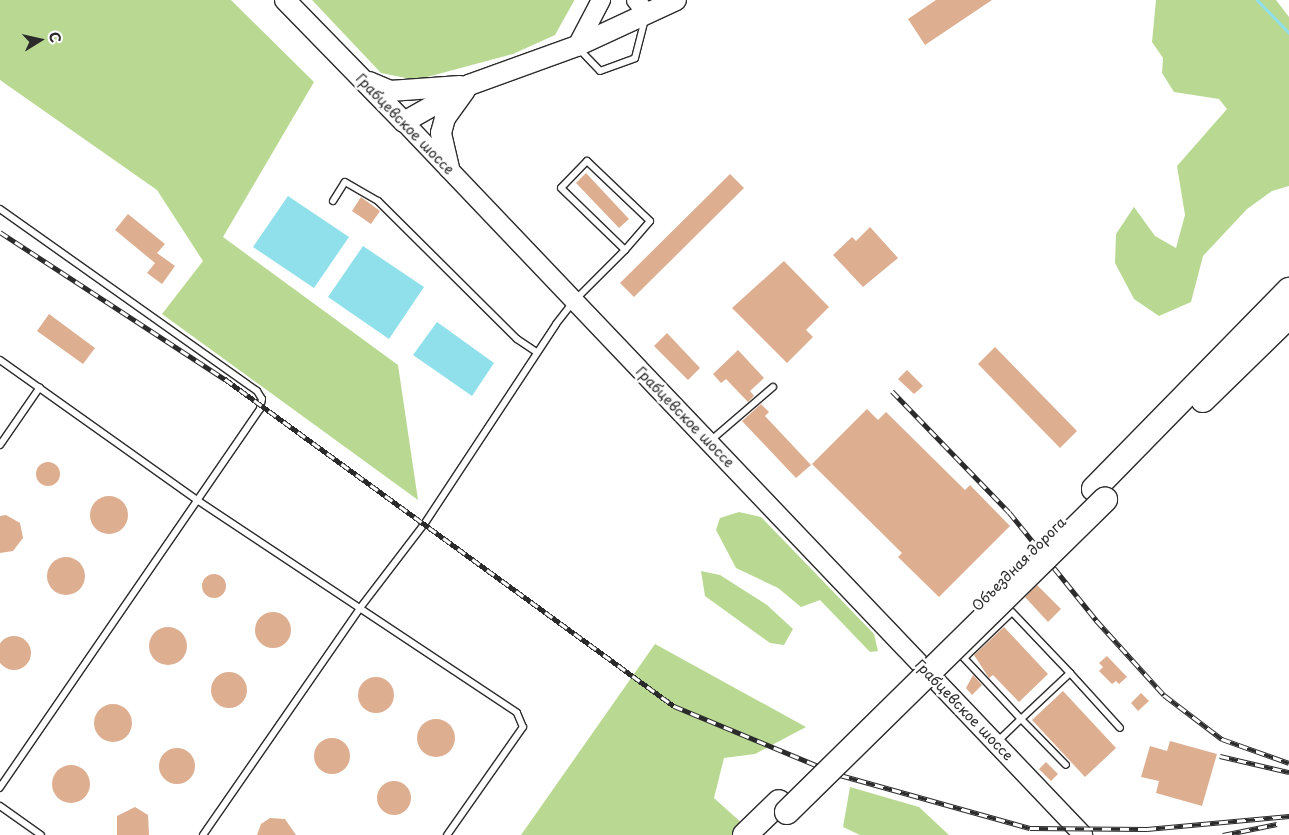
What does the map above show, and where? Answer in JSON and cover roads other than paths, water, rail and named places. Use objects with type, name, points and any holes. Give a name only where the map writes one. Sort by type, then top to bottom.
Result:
[{"type":"highway","name":"Объездная дорога","points":[[1099,494],[1289,290]]},
{"type":"highway","name":"Объездная дорога","points":[[745,835],[783,807],[1099,494],[1289,316]]},
{"type":"highway","name":"Объездная дорога","points":[[764,835],[783,807]]},
{"type":"main road","name":"Грабцевское шоссе","points":[[285,0],[449,168],[1084,835]]},
{"type":"main road","points":[[577,46],[601,0]]},
{"type":"main road","points":[[404,122],[469,85],[577,46],[641,7],[676,0]]},
{"type":"main road","points":[[362,79],[390,91],[469,85]]},
{"type":"main road","points":[[449,168],[441,133],[446,118],[469,85]]},
{"type":"lane","points":[[577,46],[600,71],[635,58],[641,7]]},
{"type":"lane","points":[[203,835],[360,608],[425,523],[536,352],[574,301],[624,250],[650,221],[587,161],[561,188],[624,250]]},
{"type":"lane","points":[[333,201],[345,182],[378,201],[517,339],[536,352]]},
{"type":"lane","points":[[0,209],[257,391],[262,398],[260,409],[0,788]]},
{"type":"lane","points":[[0,360],[197,500],[360,608],[522,719],[523,726],[447,835]]},
{"type":"lane","points":[[0,445],[40,387]]},
{"type":"lane","points":[[709,442],[773,387]]},
{"type":"lane","points":[[1066,766],[964,658],[1012,612],[1120,728]]},
{"type":"lane","points":[[996,743],[1070,673]]},
{"type":"lane","points":[[0,806],[41,835]]},
{"type":"water","points":[[288,196],[349,237],[314,288],[253,247]]},
{"type":"water","points":[[363,246],[424,287],[389,339],[328,297]]},
{"type":"water","points":[[437,322],[494,363],[472,396],[413,355]]},
{"type":"waterway","points":[[1257,0],[1289,33]]},
{"type":"railway","points":[[0,232],[225,379],[674,706],[840,775],[1030,828],[1147,829],[1289,816]]},
{"type":"railway","points":[[892,391],[1009,512],[1096,620],[1164,695],[1222,739],[1289,763]]},
{"type":"railway","points":[[1220,756],[1289,772]]},
{"type":"railway","points":[[1223,835],[1277,824]]}]
